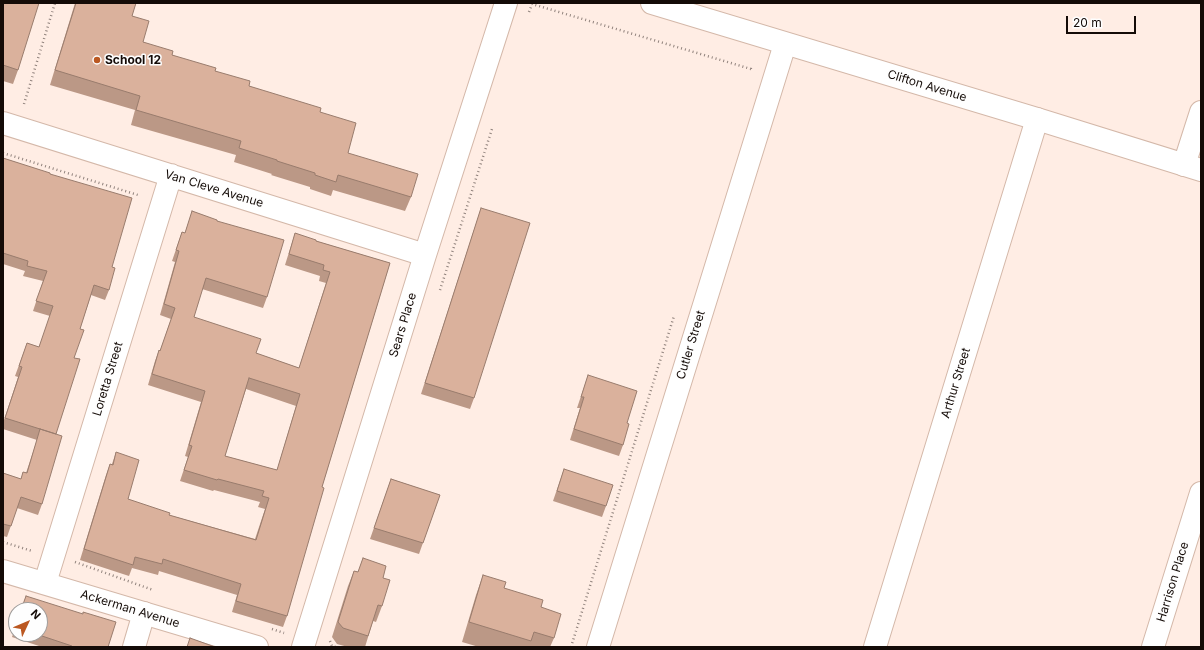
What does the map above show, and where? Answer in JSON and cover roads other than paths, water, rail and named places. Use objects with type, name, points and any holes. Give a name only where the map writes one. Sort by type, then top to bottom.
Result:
[{"type":"street","name":"Sears Place","points":[[305,640],[425,255],[506,3]]},
{"type":"street","name":"Clifton Avenue","points":[[652,3],[675,6],[785,44],[1037,119],[1193,168]]},
{"type":"street","name":"Cutler Street","points":[[598,647],[785,44]]},
{"type":"street","points":[[1193,168],[1201,112]]},
{"type":"street","name":"Arthur Street","points":[[875,647],[1037,119]]},
{"type":"street","name":"Van Cleve Avenue","points":[[3,123],[425,255]]},
{"type":"street","name":"Loretta Street","points":[[45,583],[171,175]]},
{"type":"street","name":"Harrison Place","points":[[1154,647],[1201,493]]},
{"type":"street","name":"Ackerman Avenue","points":[[3,571],[257,647]]},
{"type":"street","points":[[134,647],[144,613]]},
{"type":"place","name":"School 12","points":[[97,60]]}]
